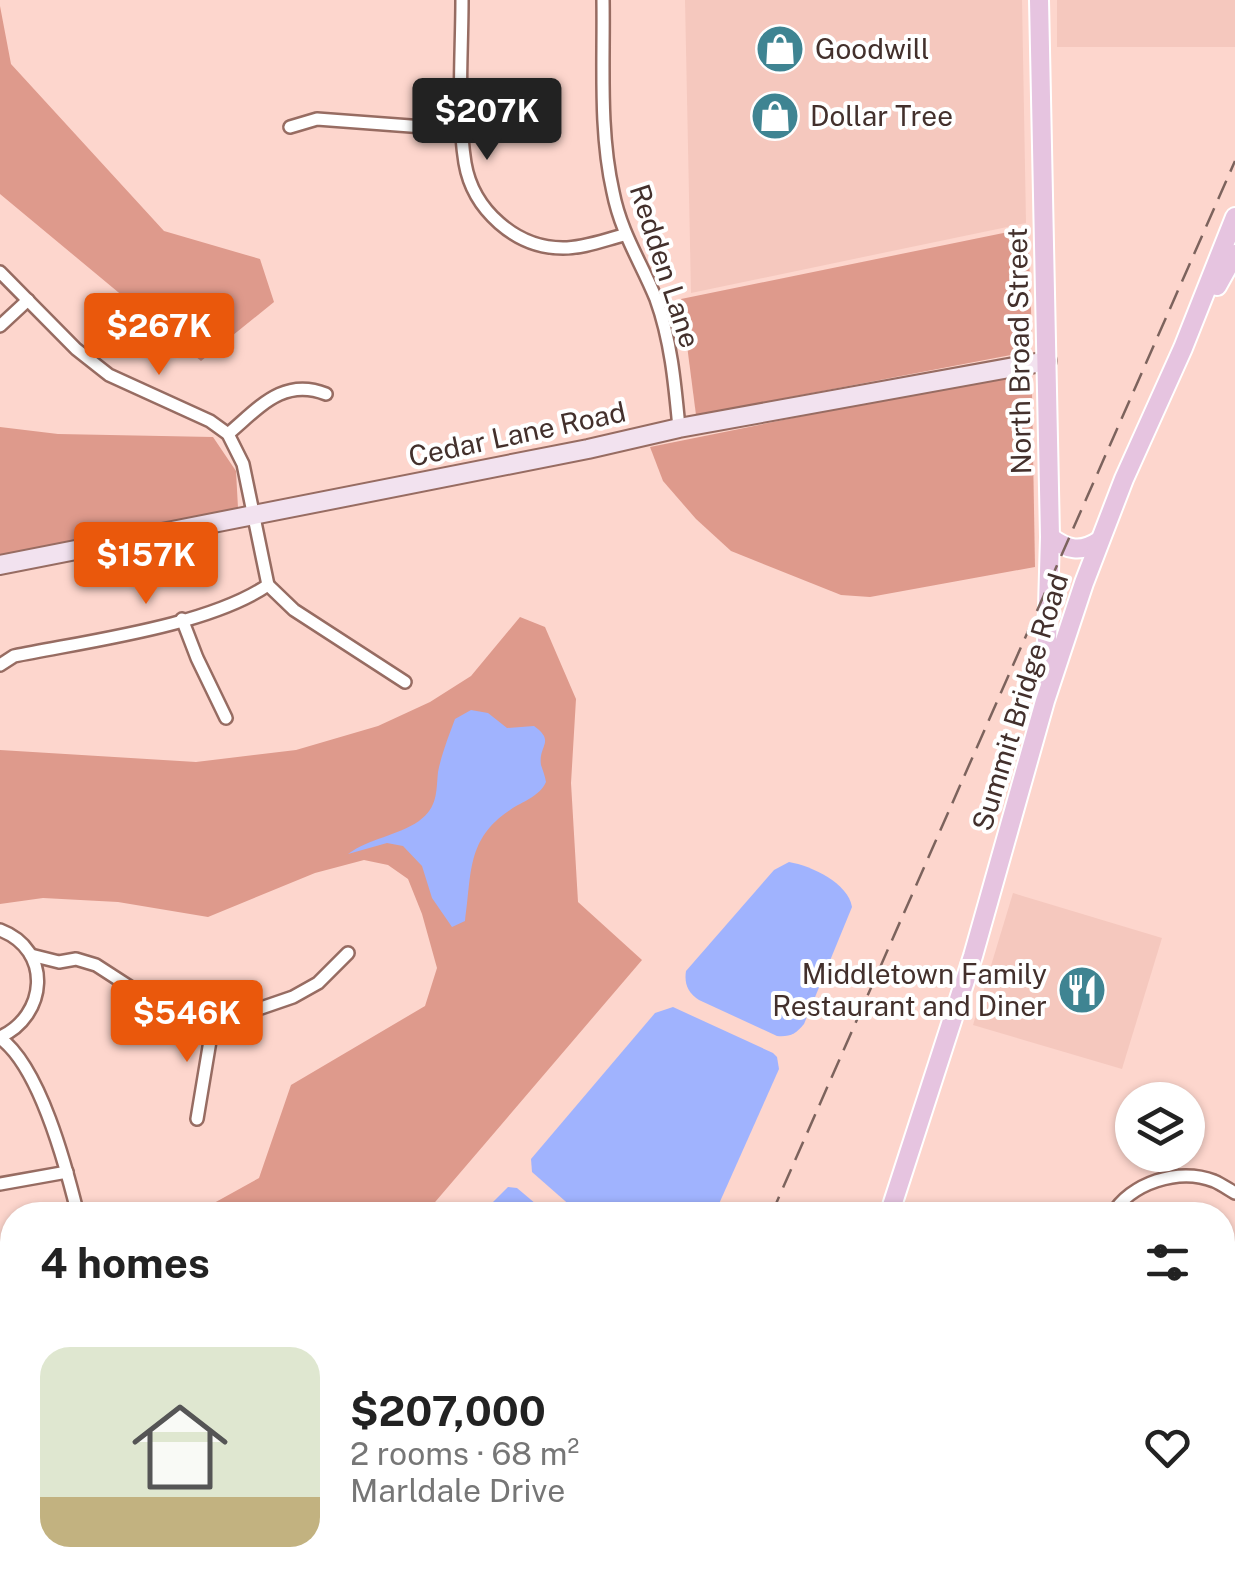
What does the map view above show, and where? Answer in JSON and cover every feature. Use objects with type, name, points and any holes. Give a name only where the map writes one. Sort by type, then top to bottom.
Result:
[{"type":"main road","name":"North Broad Street","points":[[1038,0],[1050,542],[1045,702]]},
{"type":"main road","name":"Summit Bridge Road","points":[[894,1202],[973,956],[1045,702],[1092,562],[1235,218]]},
{"type":"main road","points":[[1184,348],[1235,254]]},
{"type":"main road","points":[[1050,542],[1076,550],[1100,541]]},
{"type":"main road","points":[[1050,542],[1070,559],[1092,562]]},
{"type":"street","points":[[462,0],[466,166],[486,210],[505,229],[532,244],[585,246],[624,234]]},
{"type":"street","name":"Redden Lane","points":[[603,0],[605,142],[612,192],[624,234],[655,298],[668,339],[678,428]]},
{"type":"street","points":[[290,127],[317,119],[464,130]]},
{"type":"street","points":[[0,272],[76,349],[110,375],[210,421],[228,434],[243,464],[268,586],[294,610],[405,682]]},
{"type":"street","points":[[0,326],[28,300]]},
{"type":"street","name":"Cedar Lane Road","points":[[0,565],[588,450],[678,428],[1047,361]]},
{"type":"street","points":[[228,434],[266,402],[287,391],[307,387],[326,394]]},
{"type":"street","points":[[0,665],[14,656],[245,601],[268,586]]},
{"type":"street","points":[[182,619],[226,718]]},
{"type":"street","points":[[0,930],[18,940],[31,955],[38,978],[34,1006],[19,1026],[0,1038],[15,1048],[40,1098],[75,1202]]},
{"type":"street","points":[[31,955],[58,962],[96,964],[147,998],[214,1016],[293,998],[318,984],[348,953]]},
{"type":"street","points":[[38,978],[58,962]]},
{"type":"street","points":[[197,1119],[214,1016]]},
{"type":"street","points":[[15,1048],[19,1026]]},
{"type":"street","points":[[0,1184],[67,1172]]},
{"type":"street","points":[[1122,1202],[1138,1188],[1186,1176],[1212,1180],[1235,1194]]},
{"type":"shaded area","points":[[685,0],[1022,0],[1026,223],[691,293]]},
{"type":"shaded area","points":[[1057,0],[1235,0],[1235,47],[1057,47]]},
{"type":"shaded area","points":[[0,6],[11,64],[164,231],[260,259],[274,302],[201,361],[0,194]]},
{"type":"shaded area","points":[[1028,228],[1032,337],[1011,355],[696,415],[681,299]]},
{"type":"shaded area","points":[[1010,374],[1032,392],[1035,567],[870,597],[841,595],[731,551],[663,481],[650,447]]},
{"type":"shaded area","points":[[0,427],[58,434],[213,437],[236,471],[238,508],[0,556]]},
{"type":"shaded area","points":[[520,617],[545,627],[576,699],[571,783],[578,902],[642,960],[435,1202],[216,1202],[259,1178],[291,1085],[425,1006],[437,968],[408,879],[388,865],[364,860],[315,873],[208,917],[118,902],[43,898],[0,904],[0,750],[196,762],[296,750],[378,726],[430,702],[471,676]]},
{"type":"shaded area","points":[[1013,893],[1162,938],[1122,1069],[973,1025]]},
{"type":"water","points":[[471,710],[488,713],[507,728],[534,726],[540,731],[545,740],[541,765],[546,782],[485,833],[474,859],[465,921],[452,927],[432,898],[422,866],[403,846],[387,843],[348,854],[425,816],[435,799],[439,766],[455,719]]},
{"type":"water","points":[[789,862],[828,877],[844,890],[852,907],[804,1024],[792,1034],[777,1036],[699,1000],[688,988],[686,971],[774,870]]},
{"type":"water","points":[[673,1007],[777,1057],[779,1069],[720,1202],[566,1202],[532,1172],[531,1159],[655,1013]]},
{"type":"water","points":[[508,1187],[517,1188],[534,1202],[493,1202]]},
{"type":"railway","points":[[777,1202],[1235,161]]},
{"type":"place","name":"Goodwill","points":[[780,49]]},
{"type":"place","name":"Dollar Tree","points":[[775,116]]},
{"type":"place","name":"Middletown Family Restaurant and Diner","points":[[1082,990]]}]
